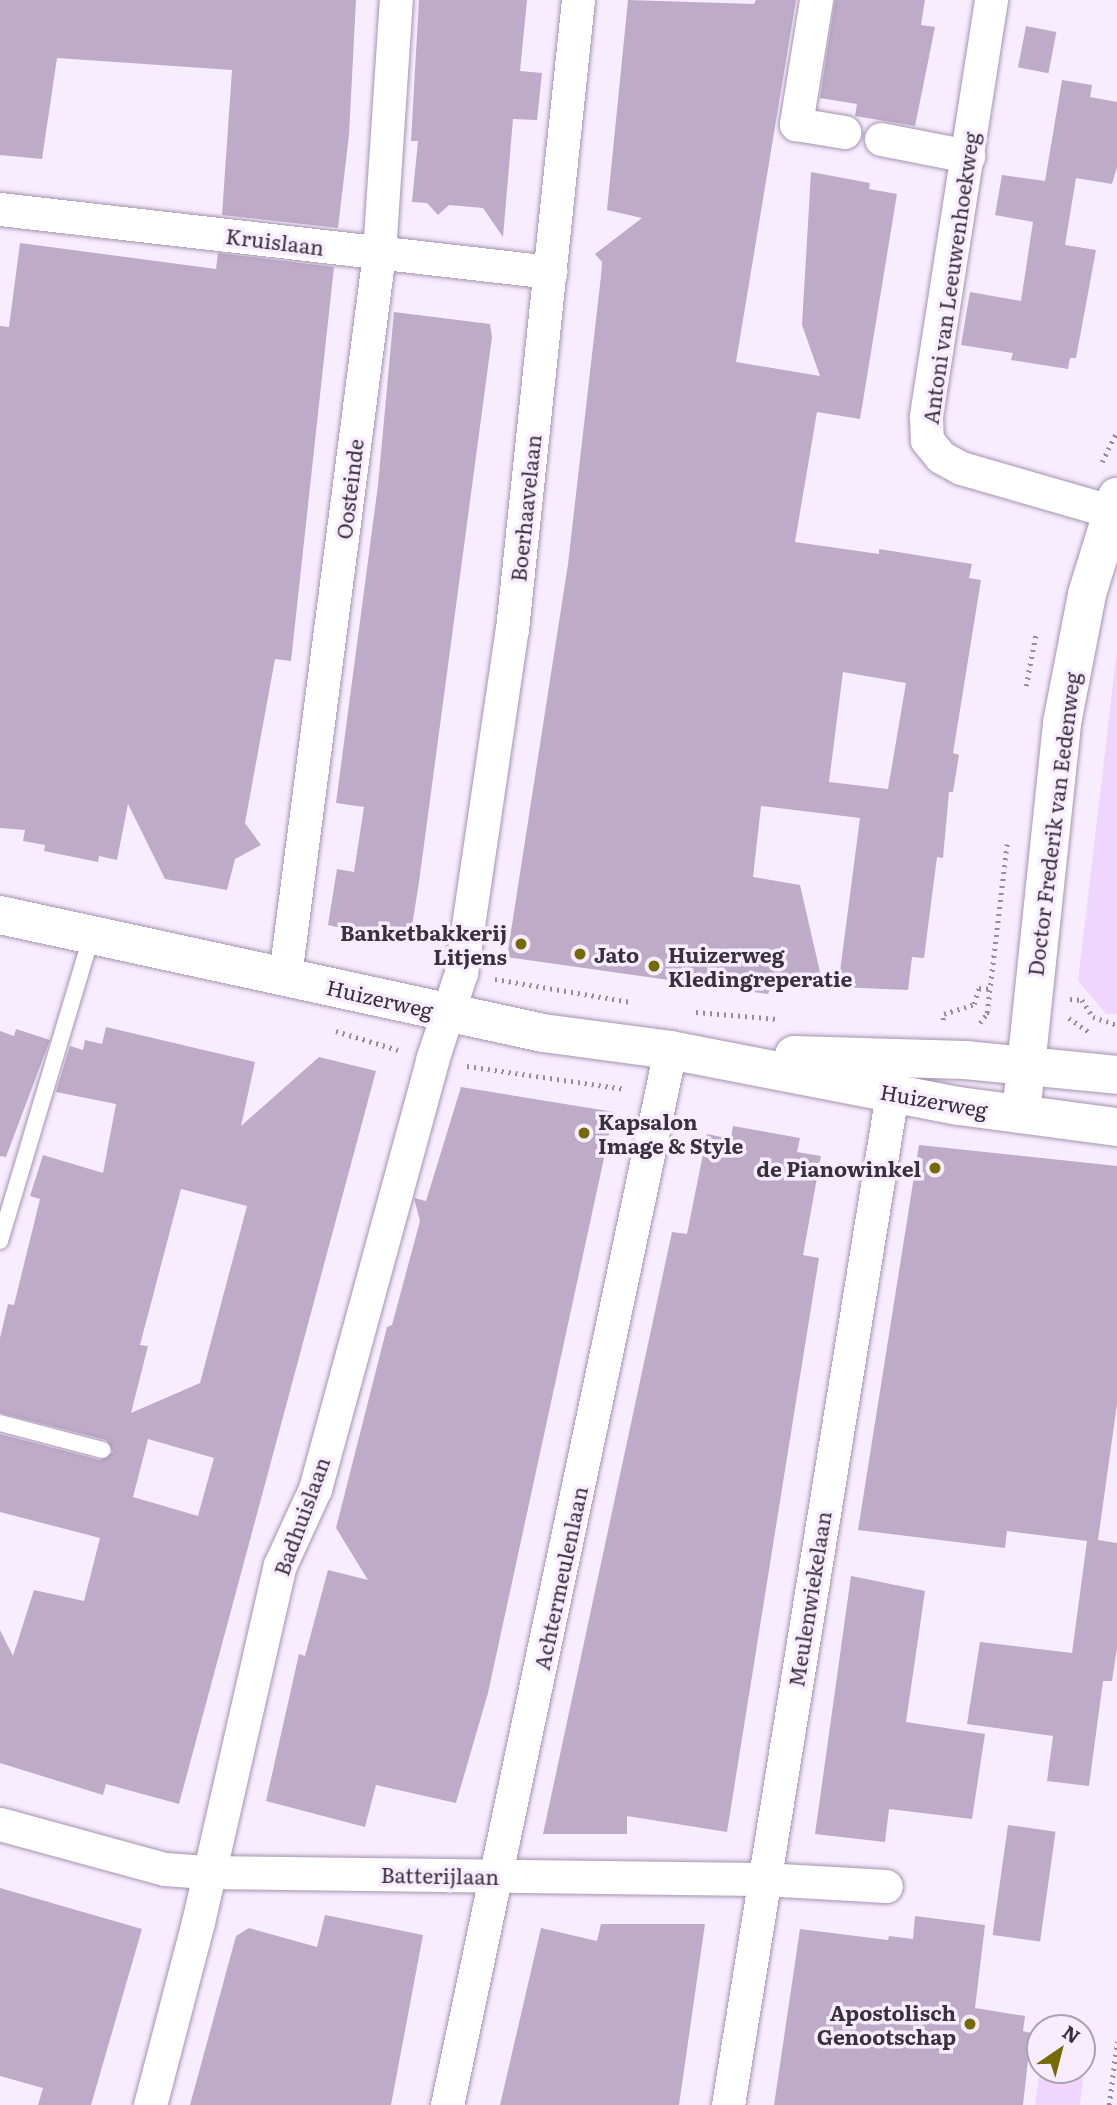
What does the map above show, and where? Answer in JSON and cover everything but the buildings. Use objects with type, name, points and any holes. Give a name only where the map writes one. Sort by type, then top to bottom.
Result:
[{"type":"main road","name":"Doctor Frederik van Eedenweg","points":[[1021,1114],[1062,723],[1087,594],[1114,504]]},
{"type":"main road","name":"Huizerweg","points":[[0,915],[285,975],[449,1013],[670,1050],[892,1093],[1117,1127]]},
{"type":"main road","name":"Huizerweg","points":[[670,1050],[1026,1066],[1117,1075]]},
{"type":"street","name":"Oosteinde","points":[[285,975],[379,253],[396,0]]},
{"type":"street","name":"Boerhaavelaan","points":[[449,1013],[461,973],[512,629],[579,0]]},
{"type":"street","points":[[816,0],[796,124],[844,132]]},
{"type":"street","name":"Antoni van Leeuwenhoekweg","points":[[991,0],[926,417],[927,440],[941,457],[961,468],[1114,504]]},
{"type":"street","points":[[881,139],[968,156]]},
{"type":"street","name":"Kruislaan","points":[[0,209],[550,272]]},
{"type":"street","name":"Badhuislaan","points":[[150,2105],[198,1922],[206,1872],[280,1564],[315,1489],[432,1060],[449,1013]]},
{"type":"street","name":"Achtermeulenlaan","points":[[447,2105],[670,1050]]},
{"type":"street","name":"Meulenwiekelaan","points":[[728,2105],[892,1093]]},
{"type":"street","name":"Batterijlaan","points":[[0,1824],[165,1869],[206,1872],[763,1879],[886,1886]]},
{"type":"lane","points":[[0,1241],[92,935]]},
{"type":"lane","points":[[0,1423],[103,1450]]},
{"type":"path","points":[[1109,2105],[1117,2042]]},
{"type":"shaded area","points":[[1117,650],[1117,1014],[1106,1014],[1078,981]]},
{"type":"shaded area","points":[[1038,2084],[1083,2084],[1080,2105],[1035,2105]]},
{"type":"place","name":"Banketbakkerij Litjens","points":[[521,944]]},
{"type":"place","name":"Jato","points":[[580,954]]},
{"type":"place","name":"Huizerweg Kledingreperatie","points":[[654,966]]},
{"type":"place","name":"Kapsalon Image & Style","points":[[584,1133]]},
{"type":"place","name":"de Pianowinkel","points":[[935,1168]]},
{"type":"place","name":"Apostolisch Genootschap","points":[[970,2024]]}]
